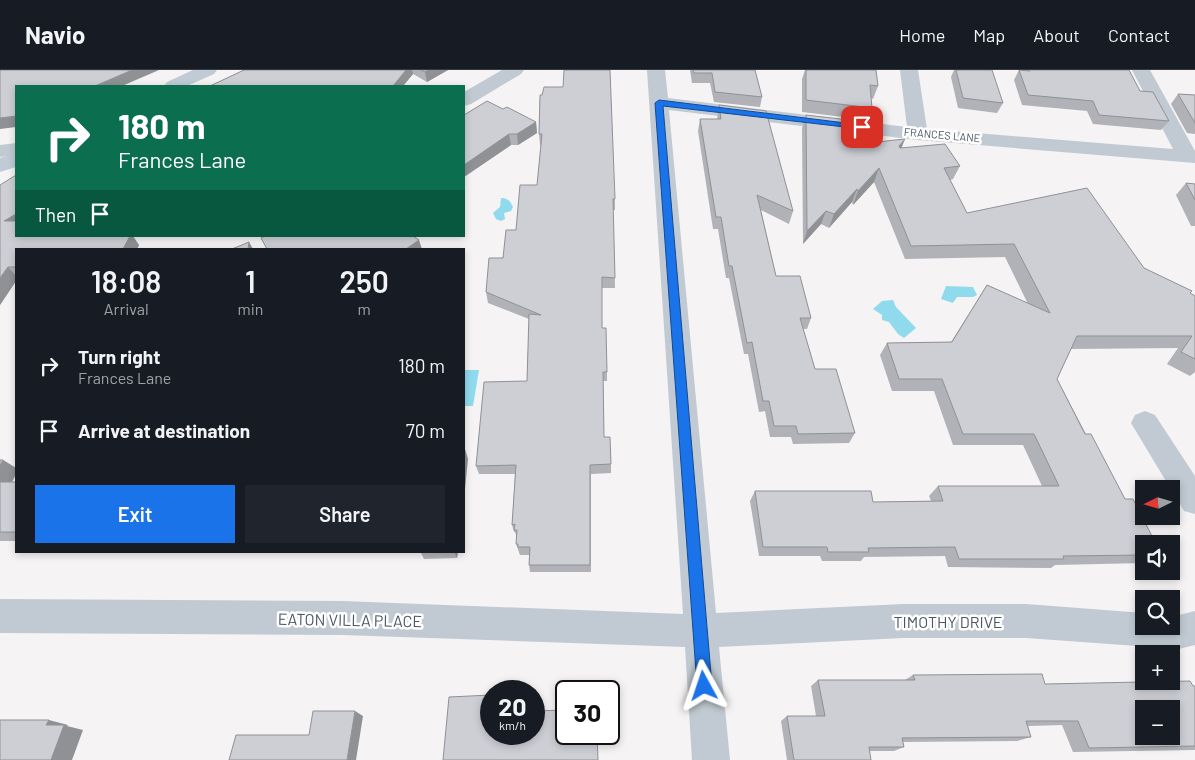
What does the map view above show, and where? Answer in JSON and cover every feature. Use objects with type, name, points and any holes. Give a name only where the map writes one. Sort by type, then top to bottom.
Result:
[{"type":"main road","points":[[174,85],[208,70]]},
{"type":"main road","points":[[0,166],[15,159]]},
{"type":"street","points":[[465,99],[515,70]]},
{"type":"street","points":[[656,70],[699,631],[711,760]]},
{"type":"street","points":[[909,70],[918,134]]},
{"type":"street","points":[[1141,70],[1191,156]]},
{"type":"street","name":"FRANCES LANE","points":[[659,103],[918,134],[1191,156]]},
{"type":"street","points":[[0,151],[15,149]]},
{"type":"street","points":[[1145,424],[1195,501]]},
{"type":"street","name":"EATON VILLA PLACE","points":[[0,616],[343,618],[699,631]]},
{"type":"street","name":"TIMOTHY DRIVE","points":[[699,631],[903,621],[1026,622],[1180,632],[1195,628]]},
{"type":"water","points":[[501,198],[508,200],[513,207],[511,211],[504,213],[505,219],[501,221],[496,219],[493,213],[500,207]]},
{"type":"water","points":[[946,286],[973,287],[977,295],[973,297],[957,297],[953,303],[941,299]]},
{"type":"water","points":[[893,300],[896,307],[916,328],[904,338],[898,334],[889,322],[882,320],[882,315],[873,309],[882,301]]},
{"type":"water","points":[[465,370],[479,370],[473,406],[465,406]]},
{"type":"building","points":[[0,70],[132,70],[97,85],[15,85],[15,116],[0,118]]},
{"type":"building","points":[[244,70],[406,70],[394,85],[212,85]]},
{"type":"building","points":[[564,70],[610,70],[615,199],[613,199],[615,278],[602,277],[602,328],[606,328],[607,372],[603,372],[604,437],[610,437],[611,464],[590,465],[590,565],[529,565],[530,547],[518,547],[518,544],[516,544],[517,530],[514,530],[515,524],[512,525],[516,465],[476,466],[484,382],[527,381],[529,314],[541,315],[486,292],[489,258],[503,258],[506,230],[516,230],[520,185],[537,185],[542,134],[539,134],[540,95],[542,95],[544,87],[563,87]]},
{"type":"building","points":[[693,70],[755,70],[762,97],[715,92],[712,73],[694,73]]},
{"type":"building","points":[[806,70],[876,70],[878,86],[870,85],[872,108],[806,100]]},
{"type":"building","points":[[956,70],[992,70],[1003,103],[963,98]]},
{"type":"building","points":[[1019,70],[1129,70],[1140,91],[1153,92],[1169,121],[1099,115],[1093,101],[1028,95]]},
{"type":"building","points":[[1178,94],[1195,95],[1195,123]]},
{"type":"building","points":[[487,101],[503,109],[507,107],[536,122],[517,134],[509,134],[465,164],[465,114]]},
{"type":"building","points":[[719,105],[766,111],[793,211],[757,195],[776,276],[800,276],[811,318],[800,318],[815,369],[836,369],[855,433],[798,434],[796,426],[774,426],[769,401],[763,401],[752,342],[747,343],[732,266],[729,266],[721,217],[716,217],[700,119],[721,119]]},
{"type":"building","points":[[806,115],[875,123],[877,142],[905,139],[899,146],[900,148],[945,144],[960,166],[944,168],[967,213],[1087,188],[1144,268],[1192,291],[1190,293],[1195,296],[1195,359],[1181,352],[1192,336],[1077,336],[1057,379],[1085,434],[1091,434],[1125,499],[1133,499],[1135,503],[1135,525],[1146,525],[1151,535],[1135,535],[1135,555],[1063,556],[1064,559],[959,559],[955,547],[868,548],[869,552],[828,552],[827,547],[763,547],[755,491],[871,491],[873,502],[943,501],[938,486],[1059,486],[1034,434],[963,434],[942,379],[899,379],[887,343],[952,342],[987,285],[1050,313],[1014,244],[911,246],[879,168],[834,214],[826,211],[807,231]]},
{"type":"building","points":[[15,176],[15,215],[4,221],[15,221],[15,237],[129,237],[124,248],[15,248],[15,267],[8,267],[0,278],[0,185]]},
{"type":"building","points":[[1186,183],[1195,184],[1195,200]]},
{"type":"building","points":[[414,237],[419,240],[407,248],[266,248],[261,238]]},
{"type":"building","points":[[249,242],[248,248],[234,248]]},
{"type":"building","points":[[0,482],[15,482],[15,532],[0,532]]},
{"type":"building","points":[[1042,674],[1045,684],[1135,682],[1135,690],[1180,690],[1180,681],[1190,681],[1195,686],[1195,746],[1089,748],[1078,721],[1026,721],[1031,737],[902,738],[904,747],[869,747],[871,760],[794,760],[787,716],[825,716],[818,680],[915,680],[913,675]]},
{"type":"building","points":[[480,696],[480,745],[545,745],[545,711],[555,710],[555,745],[597,745],[598,760],[443,760],[449,697]]},
{"type":"building","points":[[313,711],[355,711],[347,760],[229,760],[236,735],[309,735]]},
{"type":"building","points":[[0,720],[49,720],[46,725],[64,725],[51,760],[0,760]]},
{"type":"route","points":[[704,686],[659,103],[862,127]]}]
